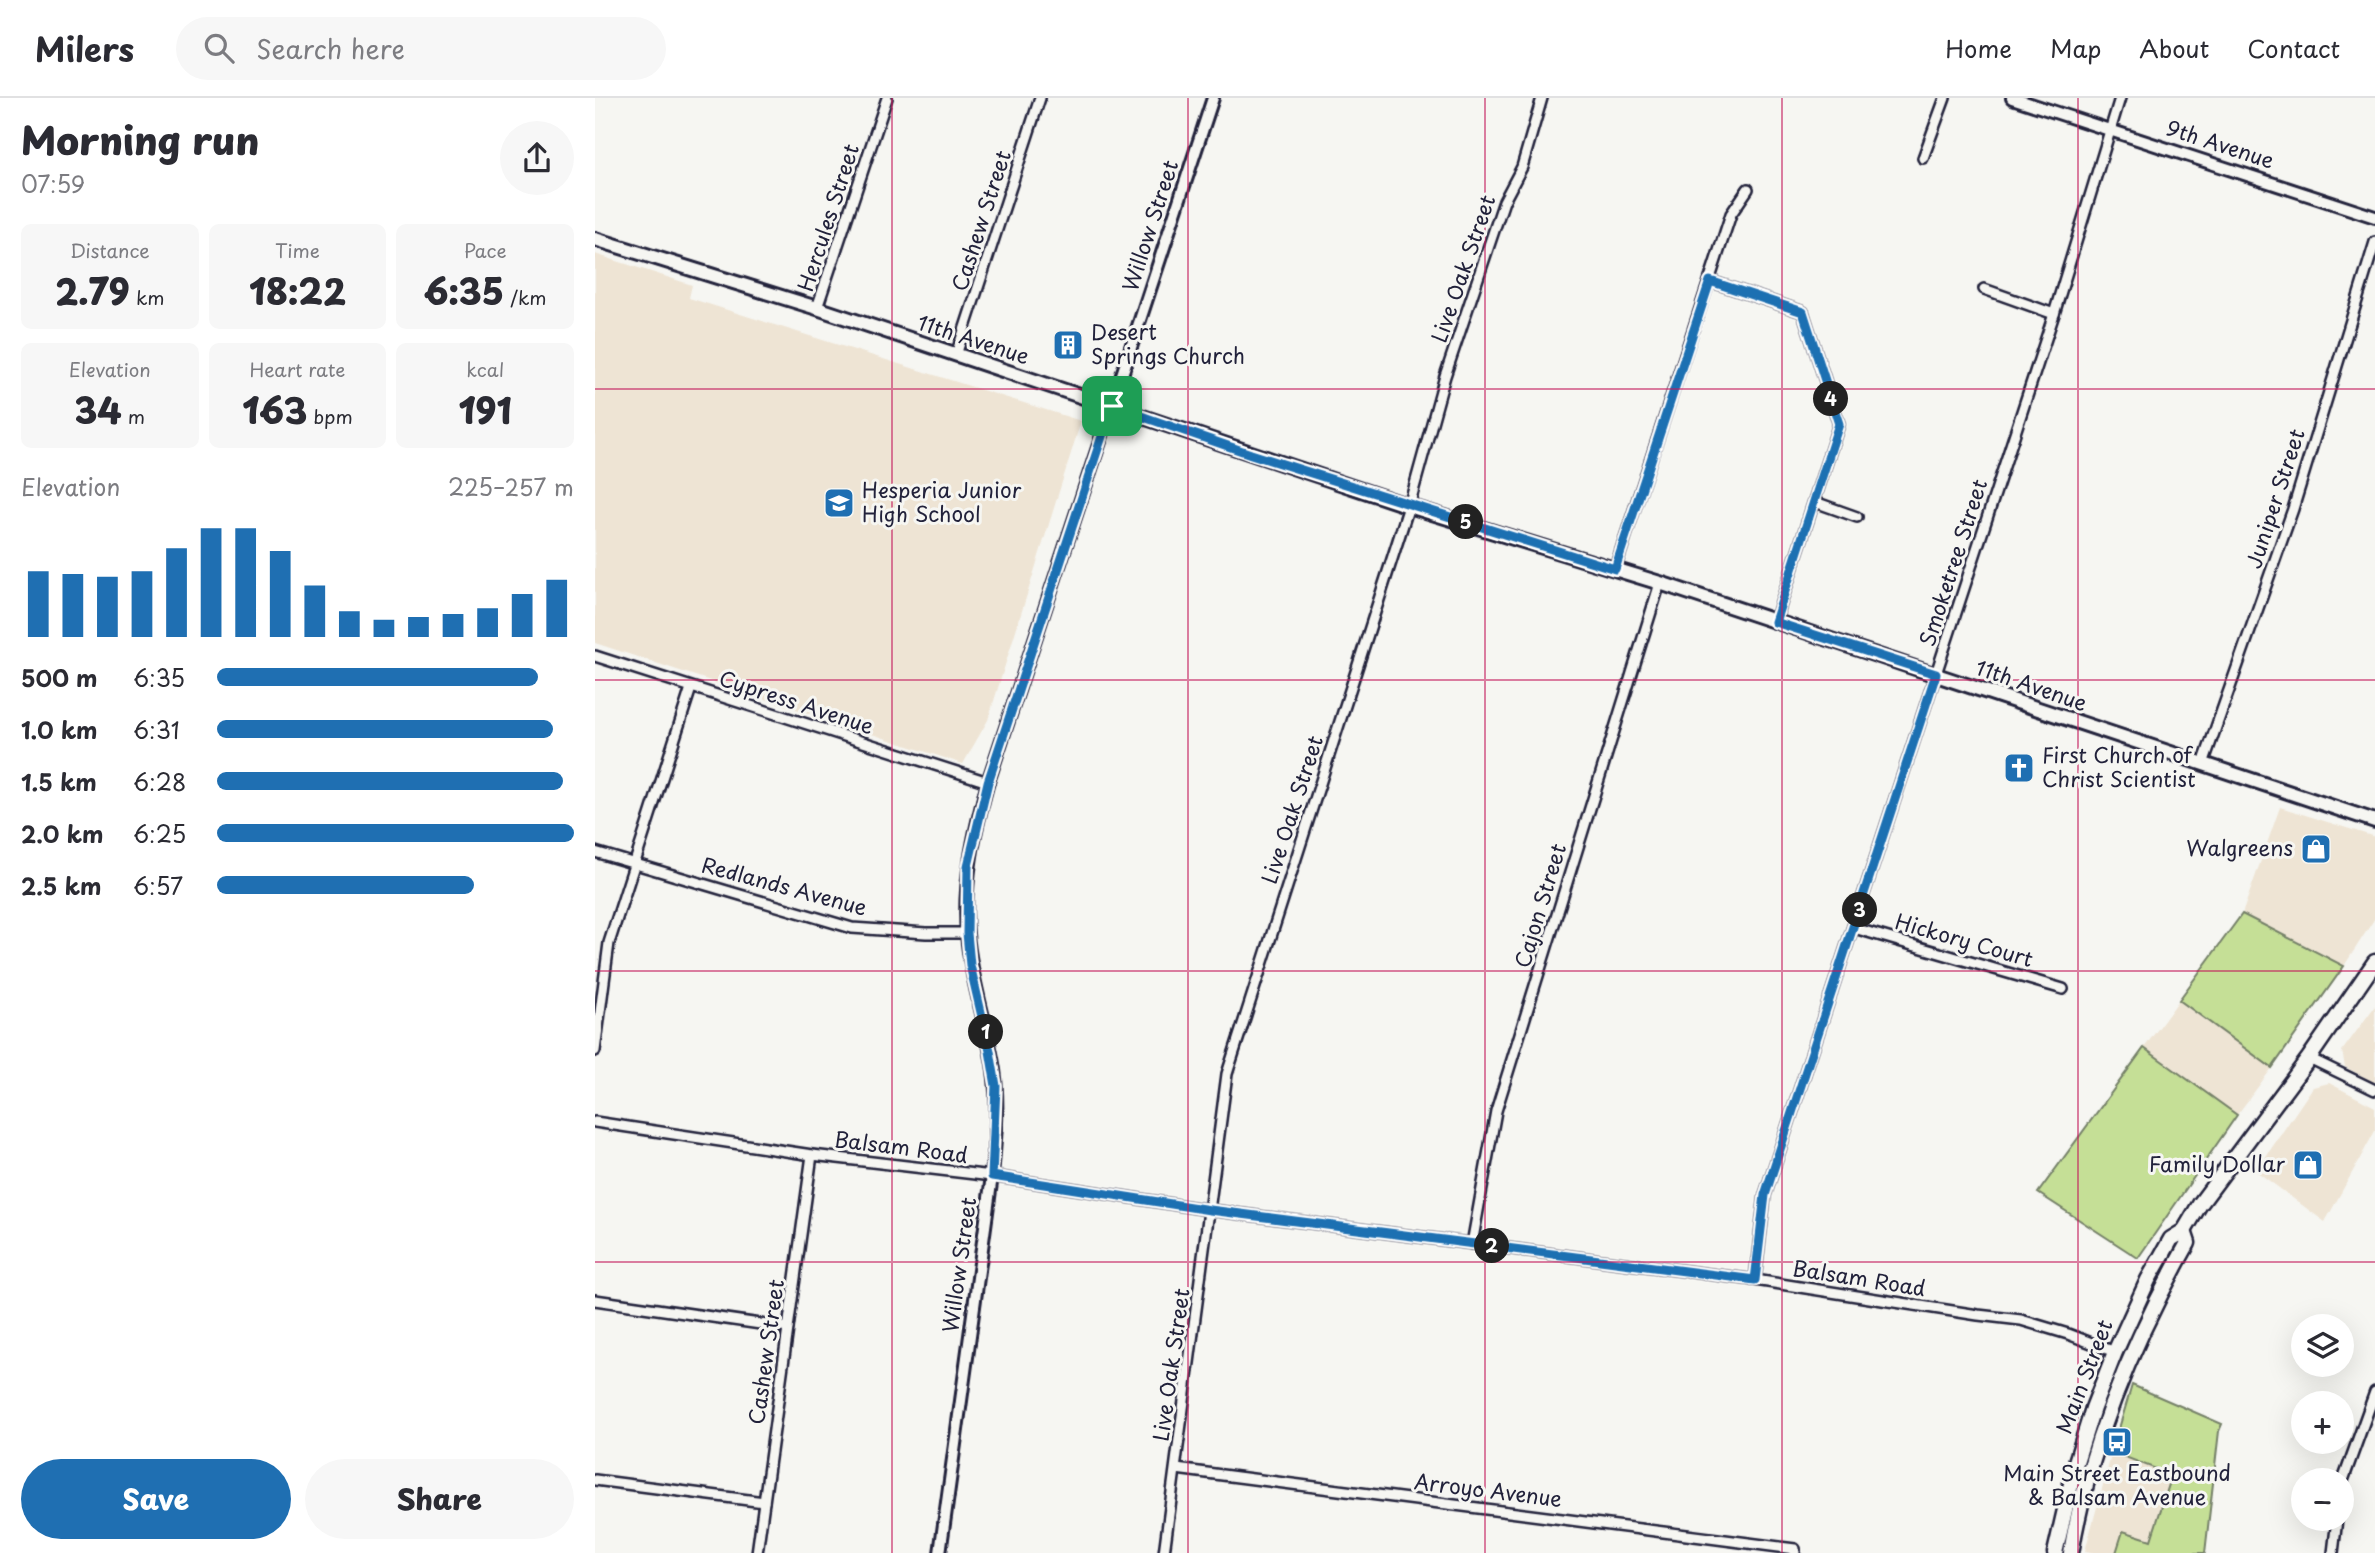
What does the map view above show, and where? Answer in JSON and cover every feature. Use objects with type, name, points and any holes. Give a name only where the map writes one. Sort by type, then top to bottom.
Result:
[{"type":"main road","name":"11th Avenue","points":[[595,239],[817,308],[1409,506],[1661,583],[2375,821]]},
{"type":"main road","name":"Main Street","points":[[2055,1553],[2076,1462],[2115,1352],[2148,1280],[2171,1239],[2184,1231],[2221,1175],[2309,1058],[2375,962]]},
{"type":"main road","name":"Main Street","points":[[2071,1553],[2095,1454],[2112,1402],[2137,1341],[2187,1243],[2184,1231]]},
{"type":"main road","points":[[2095,1454],[2098,1427],[2117,1367],[2115,1352]]},
{"type":"street","name":"Hercules Street","points":[[817,308],[887,98]]},
{"type":"street","name":"Cashew Street","points":[[956,355],[1040,98]]},
{"type":"street","name":"Willow Street","points":[[940,1553],[992,1176],[996,1086],[970,965],[967,933],[968,866],[988,782],[1213,98]]},
{"type":"street","name":"Live Oak Street","points":[[1164,1553],[1227,1074],[1409,506],[1445,376],[1504,201],[1522,167],[1542,98]]},
{"type":"street","points":[[1923,158],[1945,98]]},
{"type":"street","name":"9th Avenue","points":[[2012,98],[2375,217]]},
{"type":"street","name":"Smoketree Street","points":[[1755,1280],[1765,1195],[2054,314],[2120,98]]},
{"type":"street","points":[[1615,569],[1731,214],[1748,189]]},
{"type":"street","name":"Juniper Street","points":[[2203,764],[2293,509],[2375,242]]},
{"type":"street","points":[[1710,281],[1803,312],[1839,424],[1775,622]]},
{"type":"street","points":[[1984,289],[2054,314]]},
{"type":"street","points":[[1815,502],[1857,517]]},
{"type":"street","name":"Cajon Street","points":[[1472,1244],[1496,1111],[1661,583]]},
{"type":"street","name":"Cypress Avenue","points":[[595,656],[988,782]]},
{"type":"street","points":[[595,1051],[609,943],[691,688]]},
{"type":"street","name":"Redlands Avenue","points":[[595,852],[852,928],[967,933]]},
{"type":"street","name":"Hickory Court","points":[[1854,928],[2063,989]]},
{"type":"street","points":[[2309,1058],[2375,1090]]},
{"type":"street","name":"Balsam Road","points":[[595,1122],[812,1155],[992,1176],[1210,1210],[1755,1280],[2021,1320],[2115,1352]]},
{"type":"street","name":"Cashew Street","points":[[757,1553],[812,1155]]},
{"type":"street","points":[[595,1300],[788,1328]]},
{"type":"street","points":[[2348,1468],[2375,1392]]},
{"type":"street","name":"Arroyo Avenue","points":[[1176,1469],[1795,1551]]},
{"type":"street","points":[[595,1480],[764,1502]]},
{"type":"street","points":[[2333,1553],[2336,1531]]},
{"type":"shaded area","name":"Hesperia Junior High School","points":[[595,254],[692,285],[689,298],[1081,421],[988,720],[963,764],[595,643]]},
{"type":"shaded area","points":[[2280,807],[2375,837],[2375,918],[2344,966],[2242,914]]},
{"type":"shaded area","points":[[2179,1000],[2272,1068],[2237,1115],[2144,1048]]},
{"type":"shaded area","points":[[2375,1006],[2375,1083],[2345,1067],[2342,1051]]},
{"type":"shaded area","points":[[2329,1083],[2375,1107],[2375,1131],[2325,1222],[2256,1171],[2313,1087]]},
{"type":"shaded area","points":[[2112,1452],[2172,1474],[2151,1540],[2124,1531],[2116,1553],[2085,1551]]},
{"type":"green space","points":[[2242,914],[2344,966],[2272,1068],[2179,1000]]},
{"type":"green space","points":[[2144,1048],[2237,1115],[2138,1258],[2038,1193]]},
{"type":"green space","points":[[2132,1385],[2222,1424],[2205,1553],[2116,1553],[2123,1531],[2151,1540],[2172,1475],[2112,1452]]},
{"type":"place","name":"Desert Springs Church","points":[[1068,345]]},
{"type":"place","name":"Hesperia Junior High School","points":[[839,503]]},
{"type":"place","name":"First Church of Christ Scientist","points":[[2019,768]]},
{"type":"place","name":"Walgreens","points":[[2316,849]]},
{"type":"place","name":"Family Dollar","points":[[2308,1165]]},
{"type":"place","name":"Main Street Eastbound & Balsam Avenue","points":[[2117,1442]]},
{"type":"route","points":[[1710,281],[1803,312],[1839,424],[1775,622],[1936,674],[1765,1195],[1755,1280],[1210,1210],[992,1176],[996,1086],[970,965],[966,899],[968,866],[988,782],[1112,406],[1409,506],[1615,569],[1710,281]]}]
